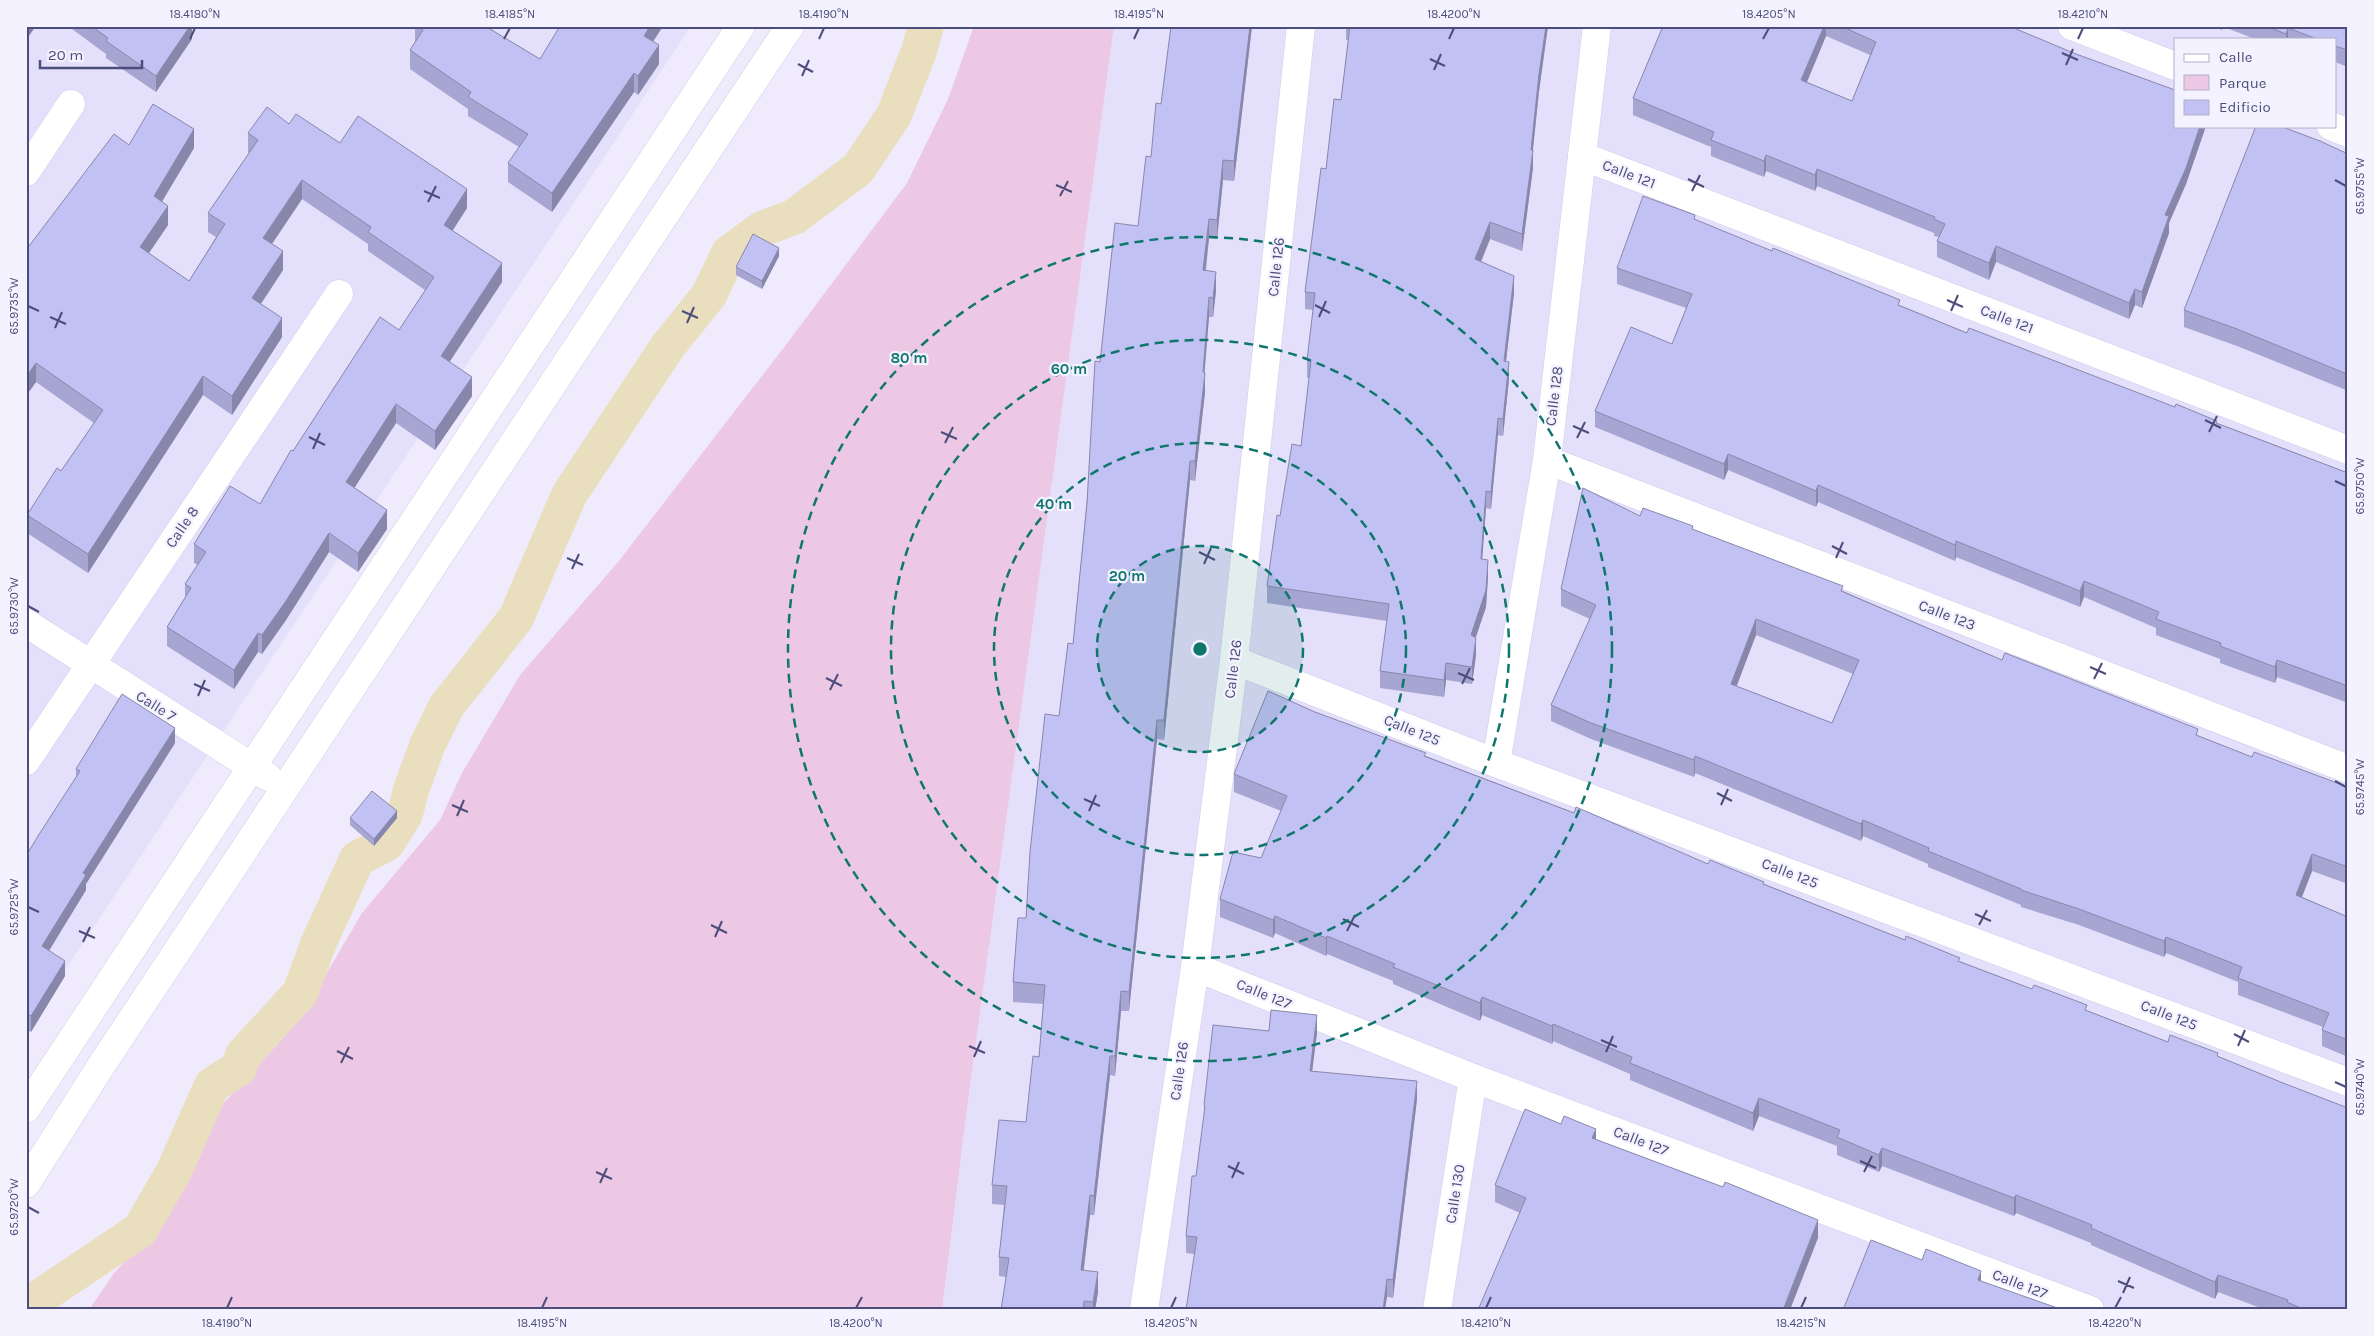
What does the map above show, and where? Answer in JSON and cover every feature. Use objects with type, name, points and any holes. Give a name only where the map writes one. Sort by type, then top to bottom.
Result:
[{"type":"street","points":[[26,1110],[741,26]]},
{"type":"street","points":[[26,1184],[101,1066],[790,26]]},
{"type":"street","name":"Calle 126","points":[[1144,1310],[1194,967],[1234,660],[1301,26]]},
{"type":"street","name":"Calle 128","points":[[1496,763],[1546,460],[1597,26]]},
{"type":"street","points":[[2072,26],[2174,66]]},
{"type":"street","points":[[26,172],[70,104]]},
{"type":"street","points":[[2336,128],[2348,133]]},
{"type":"street","name":"Calle 121","points":[[1582,156],[2348,450]]},
{"type":"street","name":"Calle 8","points":[[26,761],[339,294]]},
{"type":"street","name":"Calle 123","points":[[1546,460],[2348,769]]},
{"type":"street","name":"Calle 7","points":[[26,623],[286,788]]},
{"type":"street","name":"Calle 125","points":[[1234,660],[1496,763],[2348,1082]]},
{"type":"street","name":"Calle 127","points":[[1194,967],[1473,1078],[2090,1310]]},
{"type":"street","name":"Calle 130","points":[[1437,1310],[1473,1078]]},
{"type":"shaded area","points":[[26,26],[691,26],[26,1029]]},
{"type":"shaded area","points":[[1114,26],[2348,26],[2348,1310],[942,1310],[965,1123]]},
{"type":"green space","points":[[974,26],[1114,26],[965,1123],[942,1310],[89,1310],[114,1273],[159,1225],[190,1173],[222,1105],[284,1037],[318,988],[362,913],[440,820],[462,773],[520,675],[618,562],[782,350],[907,183],[948,99]]},
{"type":"building","points":[[91,26],[190,26],[156,76],[106,41],[108,38]]},
{"type":"building","points":[[417,26],[485,26],[540,59],[560,26],[650,26],[644,36],[659,45],[638,76],[634,73],[552,193],[508,163],[528,134],[468,97],[471,92],[410,50],[423,30]]},
{"type":"building","points":[[1171,26],[1250,26],[1234,161],[1223,160],[1217,220],[1209,219],[1203,270],[1216,272],[1213,298],[1209,297],[1203,372],[1205,373],[1195,461],[1190,461],[1164,720],[1157,720],[1129,992],[1121,991],[1115,1056],[1110,1056],[1094,1196],[1090,1195],[1081,1270],[1098,1272],[1093,1302],[1084,1301],[1083,1310],[1001,1310],[1009,1258],[999,1257],[1007,1186],[992,1185],[999,1120],[1026,1122],[1033,1056],[1039,1057],[1045,985],[1013,982],[1018,918],[1026,918],[1030,852],[1045,714],[1059,716],[1068,643],[1073,644],[1087,503],[1095,361],[1100,362],[1115,223],[1138,226],[1146,156],[1151,157],[1156,103],[1161,104]]},
{"type":"building","points":[[1350,26],[1546,26],[1522,234],[1490,222],[1475,259],[1514,276],[1504,361],[1509,362],[1503,419],[1498,418],[1491,492],[1486,491],[1481,559],[1488,560],[1486,590],[1471,635],[1476,638],[1472,667],[1446,663],[1444,680],[1380,671],[1389,604],[1267,586],[1277,515],[1280,516],[1292,444],[1301,446],[1311,361],[1307,360],[1315,293],[1305,292],[1321,168],[1326,169],[1334,99],[1341,100]]},
{"type":"building","points":[[1663,26],[1824,26],[1801,80],[1852,101],[1876,42],[1841,26],[2009,26],[2076,54],[2174,90],[2174,128],[2199,128],[2186,168],[2165,215],[2169,216],[2142,292],[2135,289],[2129,303],[1996,246],[1989,263],[1937,241],[1945,224],[1934,219],[1935,217],[1817,169],[1815,175],[1766,155],[1764,161],[1711,140],[1714,132],[1633,98]]},
{"type":"building","points":[[2266,26],[2348,26],[2348,50],[2336,46],[2336,38],[2314,38],[2288,28],[2286,34]]},
{"type":"building","points":[[153,104],[194,129],[154,196],[168,206],[140,247],[189,281],[225,224],[208,213],[258,140],[248,133],[267,107],[289,124],[296,114],[340,143],[358,116],[467,189],[444,225],[502,263],[441,356],[472,377],[435,431],[396,404],[346,482],[387,510],[358,553],[329,533],[286,601],[262,635],[258,633],[234,670],[167,627],[191,588],[185,584],[206,552],[194,544],[230,486],[260,504],[291,450],[293,451],[380,317],[399,330],[434,277],[368,232],[371,227],[302,180],[263,238],[283,251],[252,298],[282,318],[232,396],[203,376],[88,554],[27,515],[57,468],[61,471],[103,410],[36,363],[26,377],[26,250],[114,134],[129,145]]},
{"type":"building","points":[[2255,128],[2285,128],[2348,154],[2348,377],[2346,376],[2347,374],[2237,329],[2184,310]]},
{"type":"building","points":[[1643,196],[1695,215],[1694,219],[1772,251],[1773,248],[1900,300],[1898,305],[1967,333],[1969,328],[2175,407],[2176,404],[2217,421],[2216,423],[2348,473],[2348,686],[2277,660],[2275,667],[2220,646],[2221,643],[2156,619],[2159,612],[2084,581],[2080,591],[1956,541],[1955,545],[1818,485],[1816,491],[1728,454],[1724,464],[1595,411],[1631,327],[1672,344],[1692,294],[1617,268]]},
{"type":"building","points":[[753,234],[779,248],[762,281],[736,267]]},
{"type":"building","points":[[1583,488],[1640,516],[1643,508],[1693,526],[1692,529],[1843,586],[1841,591],[2002,660],[2005,653],[2198,729],[2196,735],[2252,757],[2254,752],[2348,787],[2348,867],[2312,854],[2296,895],[2348,917],[2348,1040],[2322,1030],[2329,1013],[2238,978],[2242,967],[2166,937],[2164,941],[2079,909],[2021,890],[1928,851],[1929,848],[1863,820],[1861,824],[1695,756],[1694,760],[1591,723],[1551,705],[1596,605],[1561,589]],"holes":[[[1756,619],[1859,660],[1832,723],[1731,684]]]},
{"type":"building","points":[[1268,691],[1315,712],[1426,753],[1424,756],[1574,813],[1576,807],[1708,864],[1710,860],[1764,882],[1763,884],[1905,940],[1906,936],[1960,958],[1958,961],[2032,989],[2034,985],[2087,1005],[2085,1010],[2168,1042],[2170,1035],[2218,1053],[2217,1056],[2348,1108],[2348,1310],[2305,1310],[2287,1302],[2288,1300],[2218,1275],[2215,1282],[2091,1228],[2092,1225],[2016,1195],[2014,1198],[1882,1148],[1879,1155],[1837,1137],[1840,1130],[1759,1098],[1753,1113],[1630,1063],[1632,1057],[1553,1024],[1552,1026],[1482,997],[1480,1003],[1393,967],[1395,964],[1327,936],[1326,938],[1275,916],[1273,920],[1220,899],[1233,852],[1261,858],[1287,796],[1234,774]]},
{"type":"building","points":[[122,694],[175,728],[83,873],[86,875],[42,946],[65,961],[31,1016],[26,1013],[26,856],[80,771],[76,769]]},
{"type":"building","points":[[372,791],[397,811],[374,839],[350,818]]},
{"type":"building","points":[[1271,1010],[1317,1015],[1310,1071],[1417,1081],[1393,1280],[1387,1279],[1383,1310],[1186,1310],[1197,1237],[1186,1236],[1192,1176],[1196,1176],[1205,1106],[1213,1025],[1269,1031]]},
{"type":"building","points":[[1525,1109],[1561,1124],[1564,1116],[1596,1129],[1592,1138],[1723,1187],[1725,1182],[1818,1220],[1783,1310],[1478,1310],[1526,1198],[1495,1185]]},
{"type":"building","points":[[1871,1240],[1922,1260],[1926,1249],[1981,1271],[1978,1280],[2063,1310],[1843,1310]]},
{"type":"waterway","points":[[33,1310],[40,1297],[140,1230],[174,1171],[212,1085],[239,1068],[243,1055],[300,993],[319,942],[357,859],[387,843],[405,814],[411,790],[427,746],[446,707],[516,618],[569,495],[668,346],[709,295],[729,253],[762,229],[794,217],[858,169],[894,115],[919,51],[926,26]]}]
